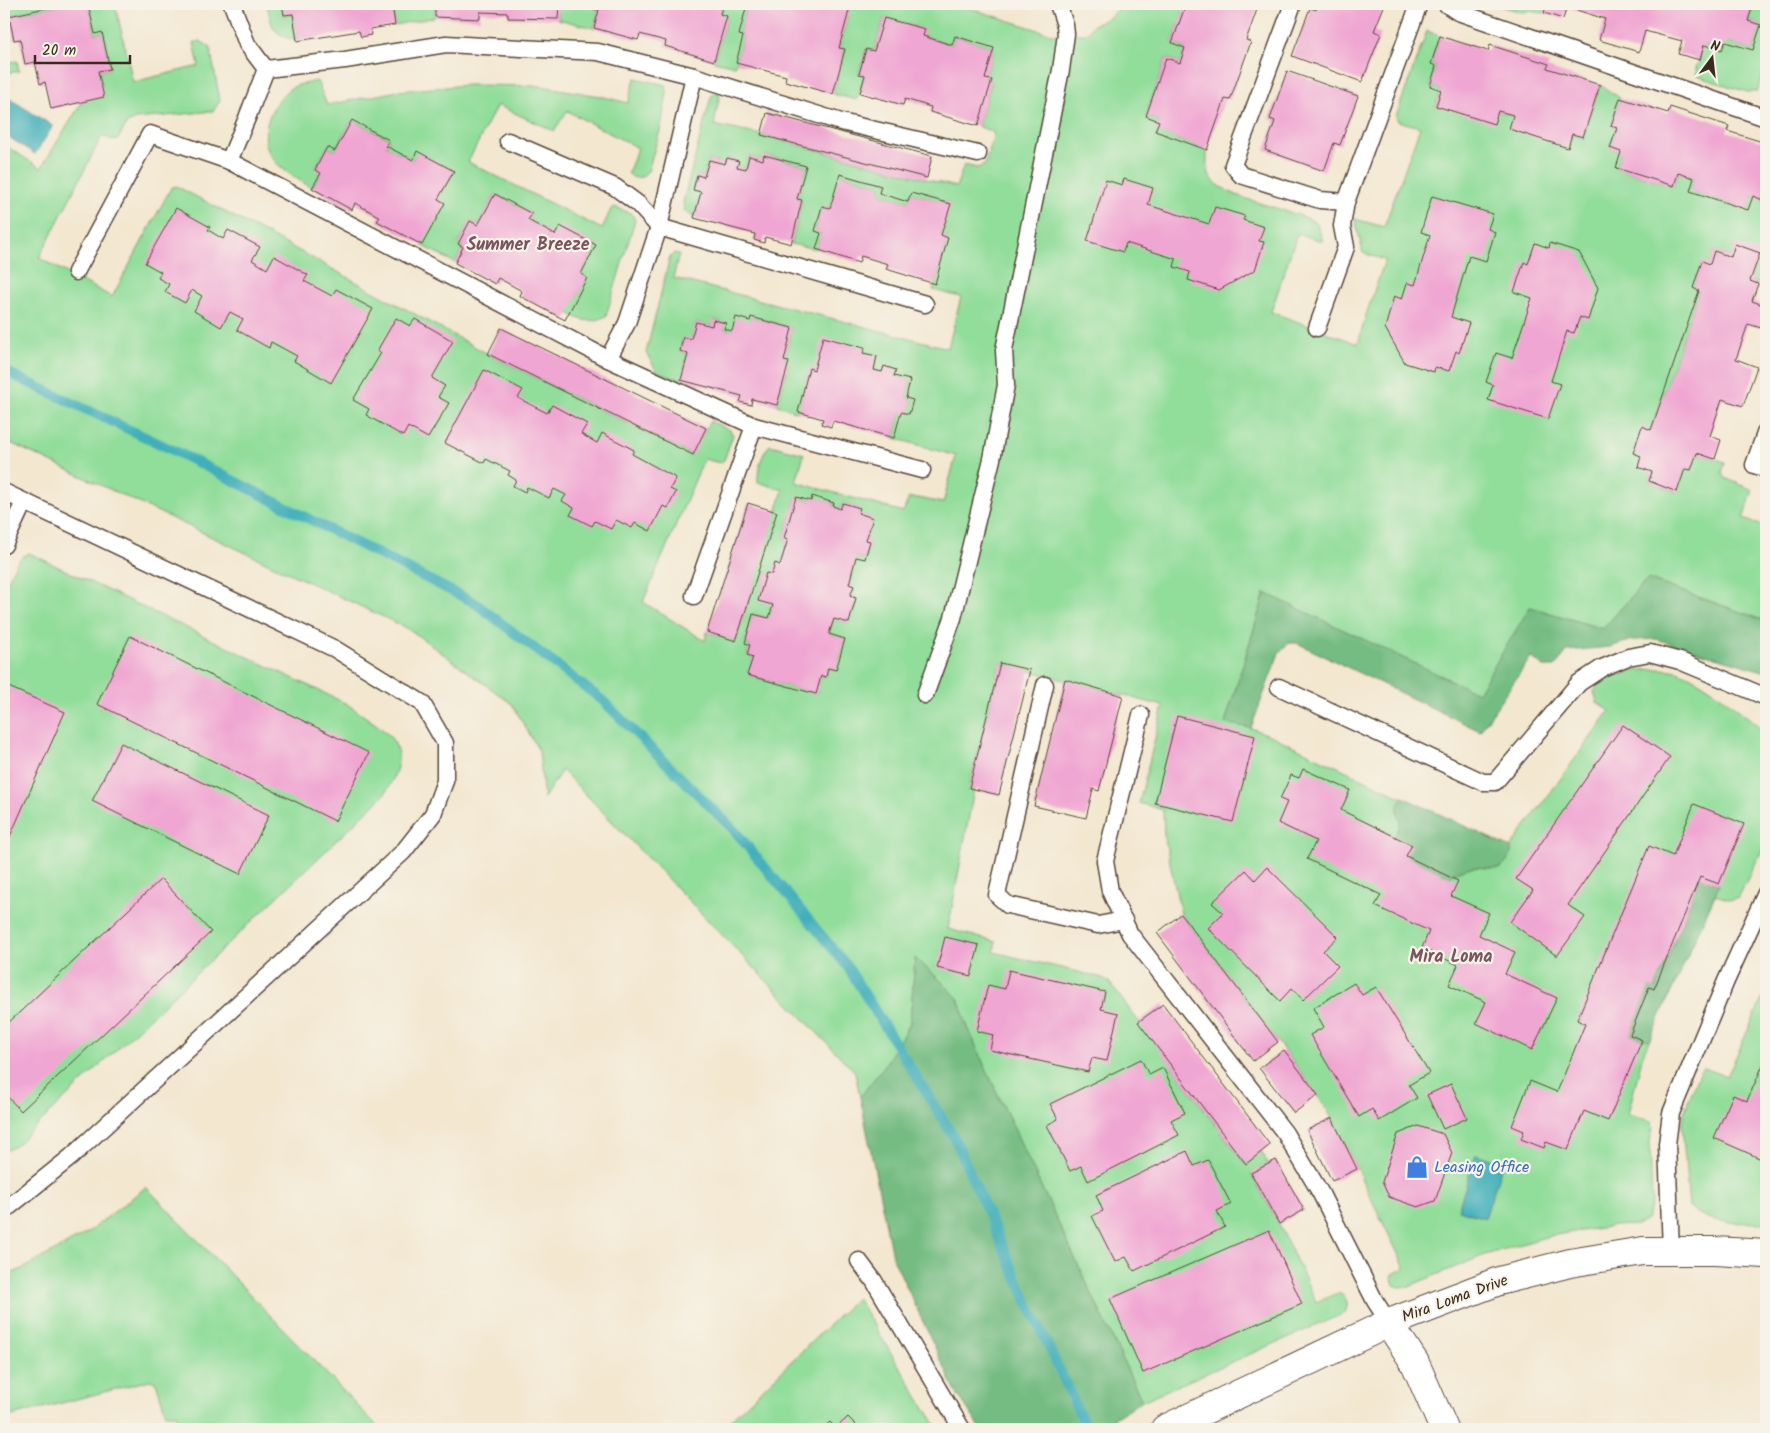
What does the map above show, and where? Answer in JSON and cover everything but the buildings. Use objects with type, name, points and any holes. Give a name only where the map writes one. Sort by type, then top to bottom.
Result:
[{"type":"street","name":"Mira Loma Drive","points":[[1165,1429],[1389,1323],[1499,1281],[1570,1263],[1643,1252],[1766,1254]]},
{"type":"street","points":[[1389,1323],[1415,1363],[1444,1429]]},
{"type":"lane","points":[[232,4],[247,44],[266,68]]},
{"type":"lane","points":[[925,695],[953,618],[992,458],[1006,385],[1004,350],[1064,52],[1065,25],[1058,4]]},
{"type":"lane","points":[[1293,4],[1233,165],[1241,175],[1320,200],[1346,202]]},
{"type":"lane","points":[[1318,328],[1346,247],[1342,226],[1346,202],[1419,4]]},
{"type":"lane","points":[[1446,4],[1458,12],[1766,118]]},
{"type":"lane","points":[[266,68],[345,60],[446,44],[598,52],[694,76],[841,122],[978,154]]},
{"type":"lane","points":[[229,161],[266,68]]},
{"type":"lane","points":[[608,359],[627,323],[658,227],[694,76]]},
{"type":"lane","points":[[76,272],[150,134],[229,161],[608,359],[754,426],[922,470]]},
{"type":"lane","points":[[508,141],[615,187],[638,204],[658,227],[925,304]]},
{"type":"lane","points":[[694,596],[754,426]]},
{"type":"lane","points":[[1766,431],[1754,465],[1766,469]]},
{"type":"lane","points":[[4,492],[335,648],[422,703],[445,743],[445,781],[433,814],[403,852],[71,1157],[16,1201],[4,1208]]},
{"type":"lane","points":[[4,545],[24,502]]},
{"type":"lane","points":[[1279,687],[1483,782],[1495,782],[1579,683],[1602,668],[1628,657],[1650,653],[1680,661],[1766,698]]},
{"type":"lane","points":[[1045,685],[997,895],[1008,904],[1098,925],[1124,920]]},
{"type":"lane","points":[[1141,715],[1105,861],[1110,891],[1130,934],[1285,1133],[1320,1192],[1389,1323]]},
{"type":"lane","points":[[1671,1251],[1667,1144],[1671,1112],[1726,981],[1766,893]]},
{"type":"lane","points":[[859,1261],[874,1281],[962,1429]]},
{"type":"green space","points":[[64,4],[9,16],[10,23],[4,25],[4,5]]},
{"type":"green space","points":[[88,4],[115,4],[133,82],[199,66],[194,43],[200,41],[210,47],[220,101],[213,111],[136,119],[127,123],[117,141],[102,136],[39,258],[112,297],[171,188],[176,186],[488,354],[692,455],[710,421],[730,430],[733,435],[724,460],[720,463],[704,459],[643,602],[705,641],[707,632],[736,641],[783,490],[758,482],[761,462],[770,445],[804,454],[796,482],[903,512],[909,498],[943,503],[956,456],[894,438],[901,412],[909,413],[913,400],[906,398],[910,380],[894,376],[895,370],[884,367],[882,372],[874,370],[877,357],[863,353],[865,348],[814,370],[809,369],[798,412],[777,405],[789,363],[784,361],[792,328],[751,317],[750,321],[732,331],[724,329],[725,323],[714,320],[712,326],[696,322],[691,339],[683,338],[680,351],[688,354],[681,380],[657,371],[646,353],[670,257],[674,253],[679,254],[673,278],[948,348],[961,297],[933,290],[948,238],[941,235],[950,204],[911,193],[908,202],[879,193],[881,186],[841,174],[830,208],[822,206],[815,230],[821,233],[816,249],[791,244],[802,201],[797,199],[806,166],[765,155],[763,160],[749,156],[746,169],[737,167],[738,161],[727,158],[725,164],[709,160],[704,177],[697,175],[693,189],[701,192],[694,218],[684,210],[683,202],[711,97],[714,93],[720,93],[714,125],[761,135],[956,187],[964,165],[977,168],[985,165],[994,133],[978,126],[992,81],[985,79],[994,48],[955,36],[952,45],[923,36],[924,29],[884,18],[874,51],[866,49],[859,73],[865,75],[857,100],[833,94],[845,50],[839,48],[850,7],[845,4],[957,4],[1051,34],[1086,34],[1093,25],[1110,17],[1122,4],[1186,4],[1172,43],[1185,48],[1180,63],[1166,58],[1146,116],[1159,121],[1156,131],[1207,150],[1209,173],[1217,184],[1243,197],[1317,223],[1323,241],[1297,234],[1271,312],[1358,344],[1385,260],[1363,253],[1355,219],[1384,227],[1420,127],[1398,121],[1396,116],[1427,31],[1440,36],[1431,64],[1436,66],[1430,86],[1441,90],[1436,106],[1498,111],[1513,115],[1568,147],[1572,134],[1583,137],[1600,85],[1620,98],[1611,126],[1617,128],[1610,148],[1621,152],[1616,168],[1674,186],[1678,173],[1694,178],[1690,191],[1748,210],[1753,196],[1763,200],[1766,190],[1766,286],[1750,281],[1759,254],[1735,245],[1731,257],[1714,251],[1710,264],[1702,262],[1693,288],[1699,291],[1651,430],[1643,427],[1641,456],[1652,472],[1649,481],[1676,492],[1685,469],[1691,470],[1697,453],[1725,462],[1722,473],[1725,478],[1753,490],[1743,519],[1766,527],[1766,621],[1647,579],[1603,629],[1530,607],[1478,694],[1265,593],[1225,723],[1251,728],[1272,736],[1510,848],[1610,711],[1597,702],[1594,691],[1612,677],[1628,672],[1645,670],[1662,669],[1677,671],[1688,675],[1711,689],[1766,732],[1766,842],[1738,898],[1732,900],[1715,895],[1643,1054],[1628,1114],[1651,1121],[1653,1128],[1650,1141],[1652,1205],[1646,1220],[1637,1225],[1613,1226],[1549,1236],[1485,1255],[1409,1286],[1400,1287],[1394,1285],[1393,1274],[1405,1268],[1332,1118],[1318,1095],[1181,914],[1164,835],[1163,810],[1139,803],[1163,706],[1000,663],[969,787],[974,789],[948,929],[996,942],[994,952],[1103,978],[1109,982],[1245,1164],[1262,1152],[1268,1164],[1251,1174],[1279,1224],[1316,1302],[1338,1293],[1347,1301],[1345,1313],[1142,1401],[985,1067],[966,1023],[958,998],[915,959],[910,1023],[885,1065],[860,1097],[855,1072],[562,770],[544,798],[539,751],[512,704],[409,629],[4,440],[4,145],[41,168],[82,102],[98,71],[110,69],[102,32],[95,34]],"holes":[[[796,497],[811,501],[812,497],[834,503],[833,506],[840,509],[843,503],[859,508],[858,513],[872,518],[866,540],[870,541],[865,559],[856,557],[849,584],[853,586],[850,596],[856,598],[849,623],[834,619],[829,634],[845,639],[836,670],[828,668],[826,677],[821,676],[816,694],[748,675],[753,657],[747,655],[750,645],[745,643],[753,614],[769,618],[773,605],[759,600],[766,573],[772,574],[780,565],[788,539],[784,538]]]},
{"type":"green space","points":[[267,4],[282,4],[284,15],[293,14],[297,41],[282,36],[274,29]]},
{"type":"green space","points":[[392,4],[435,4],[435,17],[395,25]]},
{"type":"green space","points":[[559,4],[595,4],[594,9],[599,10],[594,28],[558,19]]},
{"type":"green space","points":[[723,4],[747,4],[739,34],[743,36],[735,66],[714,61],[727,16],[720,14]]},
{"type":"green space","points":[[1492,4],[1547,4],[1544,13],[1522,12]]},
{"type":"green space","points":[[1749,4],[1766,4],[1766,73],[1763,73],[1757,92],[1747,92],[1697,76],[1696,68],[1704,45],[1722,50],[1725,42],[1753,50],[1761,25],[1748,21],[1753,5]]},
{"type":"green space","points":[[17,61],[19,71],[4,74],[4,63]]},
{"type":"green space","points":[[635,78],[666,85],[667,93],[661,127],[648,171],[642,177],[634,178],[628,173],[638,148],[567,111],[554,131],[497,105],[468,162],[602,229],[611,209],[615,207],[632,214],[635,220],[606,316],[591,321],[582,320],[568,313],[587,278],[581,274],[596,245],[555,235],[528,220],[532,214],[495,194],[478,225],[470,221],[458,244],[463,247],[455,263],[422,245],[438,199],[454,171],[417,152],[413,160],[386,146],[389,139],[352,120],[335,151],[327,147],[315,169],[321,173],[312,188],[278,165],[267,146],[266,127],[273,109],[284,93],[291,88],[317,81],[327,105],[398,91],[468,85],[541,86],[600,96],[628,103]]},
{"type":"green space","points":[[29,553],[347,704],[374,723],[393,740],[398,762],[394,777],[384,795],[15,1146],[4,1152],[4,591],[16,564]]},
{"type":"green space","points":[[1647,579],[1766,621],[1766,672],[1656,639],[1633,640],[1610,647],[1567,651],[1555,667],[1544,667],[1531,657],[1480,731],[1297,643],[1288,643],[1279,653],[1251,728],[1225,723],[1265,593],[1478,693],[1530,607],[1603,629]]},
{"type":"green space","points":[[1403,797],[1511,848],[1509,857],[1499,869],[1467,868],[1450,877],[1406,856],[1394,836],[1400,824],[1398,807]]},
{"type":"green space","points":[[1700,877],[1719,884],[1650,1039],[1642,1040],[1630,1035],[1649,987],[1655,989]]},
{"type":"green space","points":[[915,958],[958,998],[966,1023],[985,1067],[1142,1401],[1096,1429],[981,1429],[956,1392],[892,1256],[860,1097],[885,1065],[910,1023]]},
{"type":"green space","points":[[1766,991],[1766,1223],[1715,1220],[1706,1217],[1689,1206],[1682,1125],[1685,1110],[1699,1073],[1703,1068],[1727,1076]]},
{"type":"green space","points":[[146,1187],[380,1429],[180,1429],[177,1414],[166,1414],[156,1382],[150,1380],[4,1418],[4,1275],[18,1271],[87,1233]]},
{"type":"green space","points":[[857,1298],[938,1429],[721,1429]]},
{"type":"water","points":[[4,95],[53,126],[35,154],[4,134]]},
{"type":"water","points":[[1476,1154],[1503,1163],[1485,1218],[1458,1210]]},
{"type":"waterway","points":[[4,371],[175,451],[475,603],[602,700],[734,830],[847,966],[954,1137],[1084,1423]]},
{"type":"place","name":"Leasing Office","points":[[1417,1167]]},
{"type":"district","name":"Summer Breeze","points":[[528,245]]},
{"type":"district","name":"Mira Loma","points":[[1451,957]]}]
